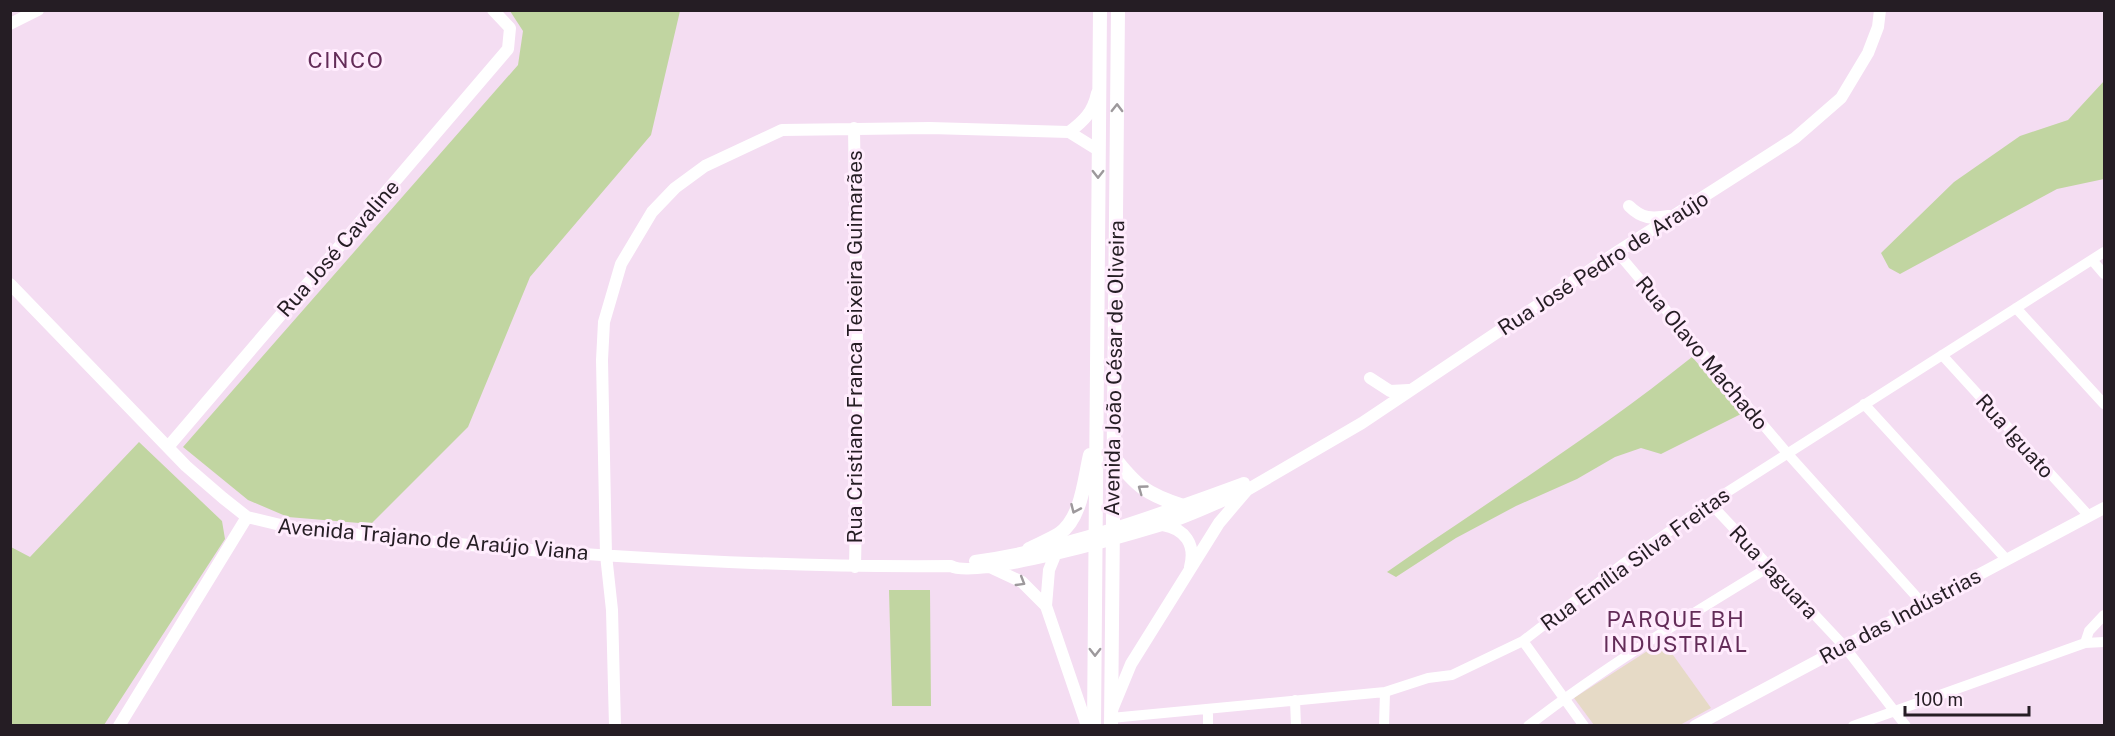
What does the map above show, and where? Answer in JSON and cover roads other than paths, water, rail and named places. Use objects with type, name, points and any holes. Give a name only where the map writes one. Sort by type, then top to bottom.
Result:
[{"type":"main road","name":"Avenida João César de Oliveira","points":[[1094,726],[1100,10]]},
{"type":"main road","name":"Avenida João César de Oliveira","points":[[1111,719],[1118,10]]},
{"type":"main road","points":[[1029,549],[1061,532],[1073,517],[1079,502],[1096,433]]},
{"type":"main road","points":[[1113,456],[1142,489],[1158,498],[1183,506]]},
{"type":"street","points":[[10,24],[38,10]]},
{"type":"street","name":"Rua José Cavaline","points":[[168,447],[508,49],[510,28],[493,10]]},
{"type":"street","name":"Rua José Pedro de Araújo","points":[[1111,719],[1131,664],[1219,523],[1247,490],[1362,423],[1617,252],[1795,138],[1841,99],[1868,53],[1878,27],[1880,10]]},
{"type":"street","points":[[1069,132],[1085,120],[1095,105],[1099,87]]},
{"type":"street","points":[[615,726],[612,610],[606,555],[602,360],[604,322],[621,264],[635,237],[652,212],[675,188],[705,166],[782,130],[854,128],[1069,132],[1098,150]]},
{"type":"street","name":"Rua Cristiano Franca Teixeira Guimarães","points":[[854,128],[858,414],[855,567]]},
{"type":"street","points":[[1629,206],[1639,216],[1653,219],[1676,214]]},
{"type":"street","name":"Rua Olavo Machado","points":[[1617,252],[1787,453],[1923,604]]},
{"type":"street","name":"Rua Emília Silva Freitas","points":[[1111,719],[1385,692],[1428,678],[1452,675],[1523,641],[1624,563],[1710,503],[2104,252]]},
{"type":"street","points":[[2092,260],[2104,274]]},
{"type":"street","name":"Avenida Trajano de Araújo Viana","points":[[10,284],[168,447],[247,517],[293,528],[606,555],[855,567],[951,566],[1102,532],[1183,506],[1258,478]]},
{"type":"street","points":[[2016,308],[2104,404]]},
{"type":"street","name":"Rua Iguato","points":[[1942,355],[2089,516]]},
{"type":"street","points":[[1370,378],[1390,391],[1413,389]]},
{"type":"street","points":[[1864,404],[2006,559]]},
{"type":"street","name":"Rua José Pedro de Araújo","points":[[1258,478],[1277,472]]},
{"type":"street","name":"Avenida Trajano de Araújo Viana","points":[[951,566],[958,568],[990,567],[1056,554],[1163,525],[1199,512],[1247,490]]},
{"type":"street","name":"Rua Jaguara","points":[[1710,503],[1844,646],[1906,726]]},
{"type":"street","points":[[1183,506],[1199,512],[1210,529],[1209,540]]},
{"type":"street","name":"Rua das Indústrias","points":[[1695,726],[2104,508]]},
{"type":"street","points":[[119,726],[247,517]]},
{"type":"street","points":[[1163,525],[1174,527],[1187,537],[1192,551],[1189,570]]},
{"type":"street","points":[[1046,606],[1049,570],[1056,554],[1102,532]]},
{"type":"street","name":"Avenida Trajano de Araújo Viana","points":[[990,567],[1022,582],[1046,606],[1087,726]]},
{"type":"street","points":[[1528,726],[1564,697],[1769,567]]},
{"type":"street","points":[[2085,643],[2089,631],[2104,615]]},
{"type":"street","points":[[1523,641],[1584,726]]},
{"type":"street","points":[[1853,726],[2085,643],[2104,642]]},
{"type":"street","points":[[1111,656],[1120,665],[1131,664]]},
{"type":"street","points":[[1384,726],[1385,692]]},
{"type":"street","points":[[1296,700],[1296,726]]},
{"type":"street","points":[[1208,709],[1208,726]]},
{"type":"district","name":"CINCO","points":[[346,60]]},
{"type":"district","name":"PARQUE BH INDUSTRIAL","points":[[1676,632]]}]
